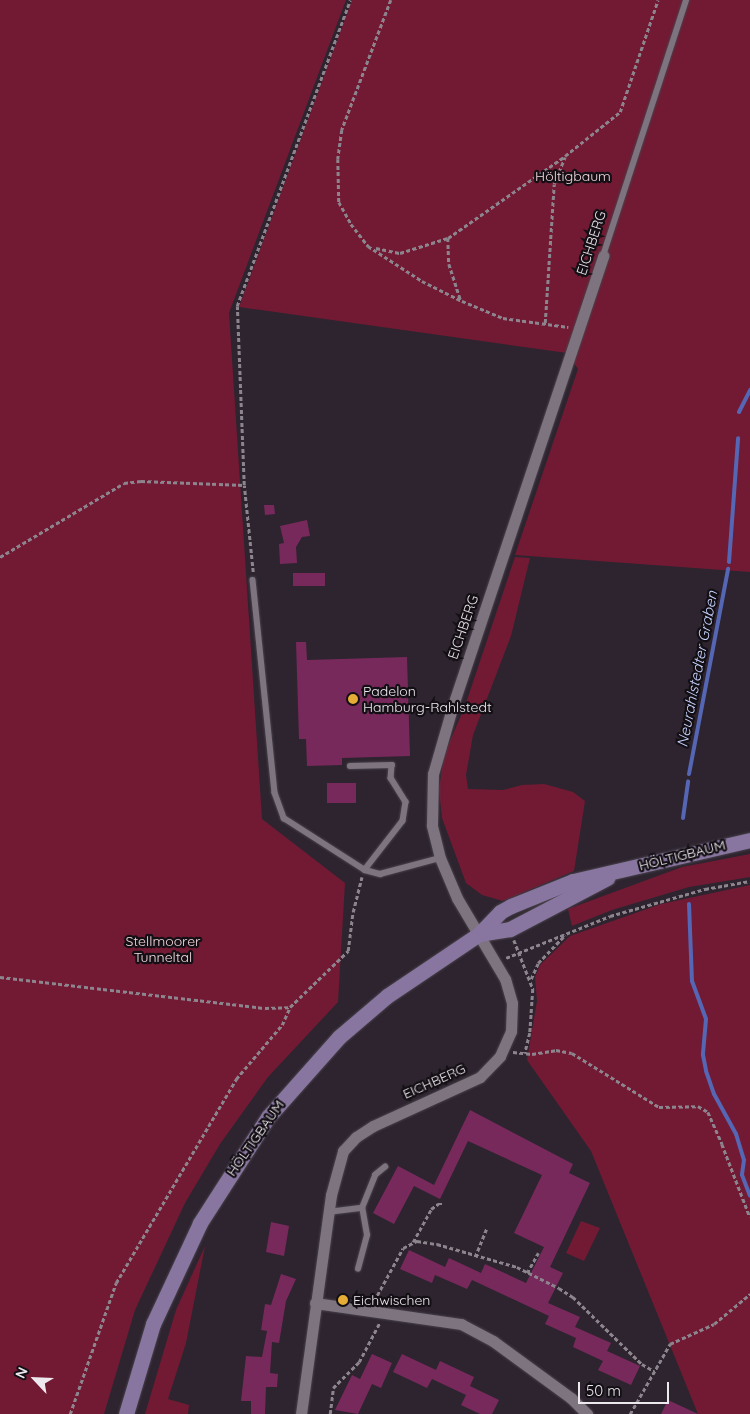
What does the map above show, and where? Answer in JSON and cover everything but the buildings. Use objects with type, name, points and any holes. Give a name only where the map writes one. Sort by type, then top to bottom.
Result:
[{"type":"main road","name":"HÖLTIGBAUM","points":[[126,1414],[143,1354],[181,1258],[218,1191],[268,1117],[321,1056],[363,1016],[406,981],[479,934],[500,912],[518,903],[573,881],[614,873],[697,849],[750,840]]},
{"type":"main road","name":"HÖLTIGBAUM","points":[[479,934],[510,930],[614,873]]},
{"type":"street","name":"EICHBERG","points":[[301,1414],[328,1212],[339,1158],[356,1137],[418,1104],[471,1083],[485,1073],[500,1056],[511,1030],[513,1011],[508,985],[450,885],[440,858],[431,807],[439,750],[603,256]]},
{"type":"street","points":[[315,1303],[461,1324],[500,1347],[571,1398],[587,1414]]},
{"type":"lane","name":"EICHBERG","points":[[603,256],[686,0]]},
{"type":"lane","points":[[253,580],[277,806],[284,818],[364,870],[380,874],[440,858]]},
{"type":"lane","points":[[350,766],[392,765],[391,778],[406,802],[403,821],[364,870]]},
{"type":"lane","points":[[358,1269],[367,1235],[362,1208],[376,1175],[385,1167]]},
{"type":"lane","points":[[328,1212],[362,1208]]},
{"type":"path","points":[[253,580],[244,485],[237,306],[350,0]]},
{"type":"path","points":[[391,0],[342,130],[338,159],[339,202],[351,224],[368,246],[400,253],[448,238],[565,156],[620,112],[658,0]]},
{"type":"path","points":[[546,323],[554,184],[565,156]]},
{"type":"path","points":[[448,238],[449,264],[462,301]]},
{"type":"path","points":[[375,248],[422,281],[462,301],[503,318],[570,327]]},
{"type":"path","points":[[0,557],[124,484],[142,481],[244,485]]},
{"type":"path","points":[[70,1414],[116,1283],[236,1079],[282,1025],[290,1007],[348,951],[352,912],[364,870]]},
{"type":"path","points":[[495,960],[520,954],[565,935],[660,901],[750,881]]},
{"type":"path","points":[[510,930],[531,979],[534,1001],[525,1054],[556,1050],[572,1053],[646,1101],[659,1107],[698,1106],[708,1112],[750,1217]]},
{"type":"path","points":[[531,979],[538,963],[565,935]]},
{"type":"path","points":[[0,977],[265,1008],[290,1007]]},
{"type":"path","points":[[412,1243],[431,1209],[438,1204],[445,1204]]},
{"type":"path","points":[[475,1257],[487,1228]]},
{"type":"path","points":[[369,1312],[390,1268],[403,1248],[417,1241],[437,1244],[527,1272],[573,1298],[642,1364],[654,1371]]},
{"type":"path","points":[[527,1272],[538,1254]]},
{"type":"path","points":[[630,1414],[670,1344],[714,1324],[750,1294]]},
{"type":"path","points":[[330,1414],[333,1388],[359,1362],[384,1314]]},
{"type":"green space","name":"Stellmoorer Tunneltal","points":[[0,0],[346,0],[229,313],[262,819],[345,883],[338,1002],[268,1077],[220,1144],[185,1203],[135,1310],[104,1414],[0,1414]]},
{"type":"green space","name":"Höltigbaum","points":[[352,0],[750,0],[750,572],[515,555],[578,369],[567,353],[239,307]]},
{"type":"green space","points":[[515,557],[530,558],[511,636],[473,735],[466,775],[468,789],[503,790],[522,785],[544,784],[573,792],[585,801],[574,871],[503,901],[482,895],[466,883],[442,818],[439,790],[444,755],[465,706]]},
{"type":"green space","points":[[750,854],[750,877],[689,887],[612,910],[572,926],[568,909],[682,867]]},
{"type":"green space","points":[[750,885],[750,1414],[698,1414],[591,1151],[527,1060],[537,1001],[535,977],[540,965],[570,936],[661,904]]},
{"type":"green space","points":[[581,1221],[600,1228],[584,1261],[566,1253]]},
{"type":"green space","points":[[205,1246],[186,1343],[168,1399],[189,1405],[188,1414],[145,1414],[176,1310]]},
{"type":"waterway","name":"Neurahlstedter Graben","points":[[739,412],[750,390]]},
{"type":"waterway","name":"Neurahlstedter Graben","points":[[729,562],[738,438]]},
{"type":"waterway","name":"Neurahlstedter Graben","points":[[689,774],[728,569]]},
{"type":"waterway","name":"Neurahlstedter Graben","points":[[683,818],[688,781]]},
{"type":"waterway","points":[[689,904],[692,981],[706,1019],[703,1055],[706,1071],[714,1094],[736,1134],[744,1160],[742,1175],[750,1196]]},
{"type":"place","name":"Padelon Hamburg-Rahlstedt","points":[[353,699]]},
{"type":"place","name":"Eichwischen","points":[[343,1300]]}]
